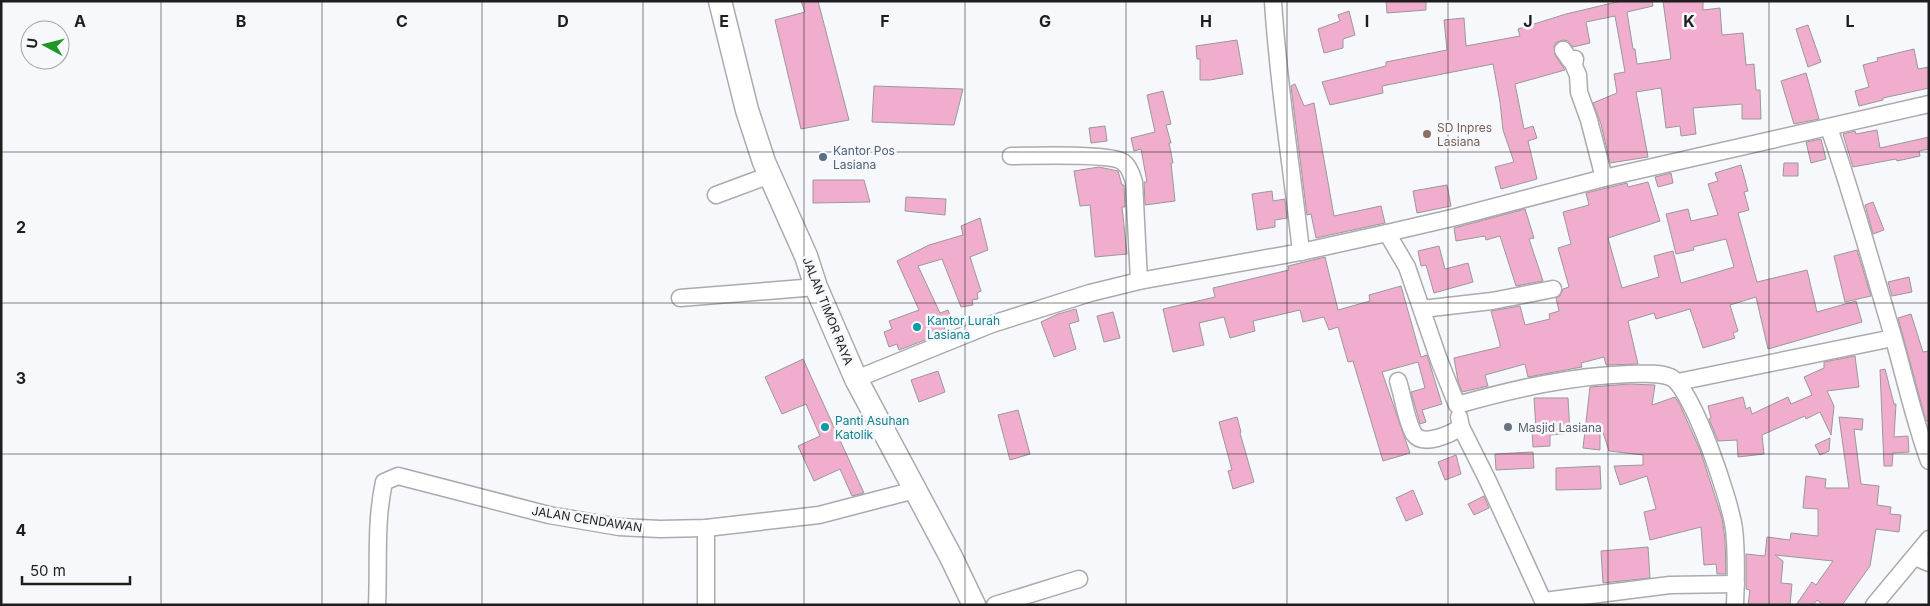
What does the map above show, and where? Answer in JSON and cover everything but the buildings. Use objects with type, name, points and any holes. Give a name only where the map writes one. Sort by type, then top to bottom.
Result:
[{"type":"highway","name":"JALAN TIMOR RAYA","points":[[720,1],[747,110],[770,175],[806,256],[816,287],[856,379],[974,605]]},
{"type":"street","points":[[1273,1],[1278,70],[1301,252]]},
{"type":"street","points":[[1563,50],[1570,60],[1575,59],[1574,66],[1578,75],[1579,92],[1589,120],[1604,178]]},
{"type":"street","points":[[856,379],[992,324],[1090,293],[1139,281],[1301,252],[1387,233],[1604,178],[1929,104]]},
{"type":"street","points":[[1829,128],[1845,173],[1894,338],[1917,426],[1929,461]]},
{"type":"street","points":[[1011,156],[1055,155],[1113,158],[1122,161],[1128,167],[1134,182],[1139,281]]},
{"type":"street","points":[[716,195],[770,175]]},
{"type":"street","points":[[1387,233],[1406,268],[1457,405],[1461,427],[1544,603],[1670,585],[1736,584]]},
{"type":"street","points":[[680,298],[816,287]]},
{"type":"street","points":[[1422,310],[1492,301],[1553,289]]},
{"type":"street","points":[[1678,382],[1894,338]]},
{"type":"street","points":[[1457,405],[1503,392],[1576,378],[1648,374],[1671,377],[1678,382],[1697,417],[1731,508],[1736,550],[1735,605]]},
{"type":"street","points":[[1398,381],[1410,422],[1415,435],[1419,438],[1436,439],[1461,427]]},
{"type":"street","name":"JALAN CENDAWAN","points":[[376,605],[377,535],[382,493],[384,482],[398,476],[558,517],[620,527],[660,529],[706,528],[819,515],[915,490]]},
{"type":"street","points":[[706,528],[706,605]]},
{"type":"street","points":[[1874,605],[1922,560],[1929,538]]},
{"type":"street","points":[[995,605],[1078,579]]},
{"type":"place","name":"SD Inpres Lasiana","points":[[1427,134]]},
{"type":"place","name":"Kantor Pos Lasiana","points":[[823,157]]},
{"type":"place","name":"Kantor Lurah Lasiana","points":[[917,327]]},
{"type":"place","name":"Panti Asuhan Katolik","points":[[825,427]]},
{"type":"place","name":"Masjid Lasiana","points":[[1508,427]]}]
